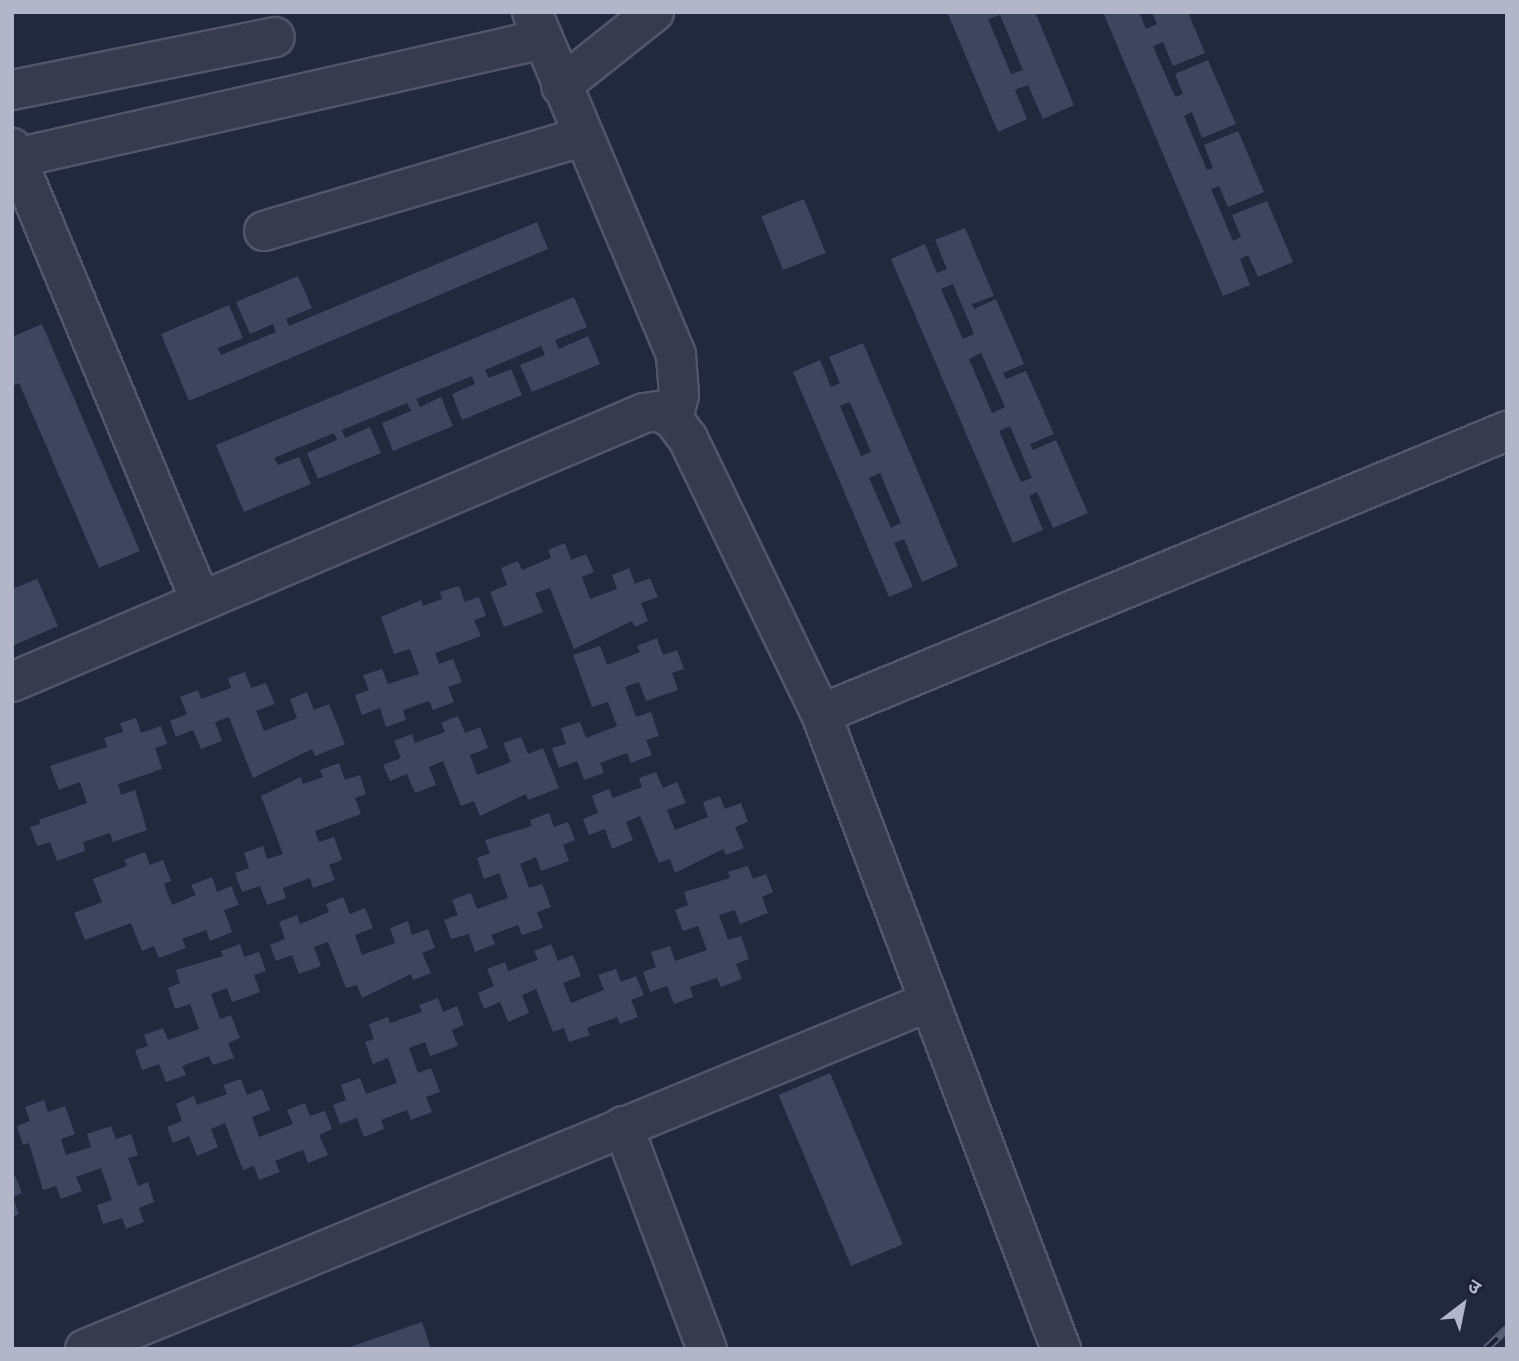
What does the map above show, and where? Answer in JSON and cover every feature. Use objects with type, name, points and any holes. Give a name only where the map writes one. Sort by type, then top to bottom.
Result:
[{"type":"street","points":[[561,86],[654,12]]},
{"type":"street","points":[[201,601],[14,153],[537,26],[581,137],[676,355],[679,395],[673,419]]},
{"type":"street","points":[[12,90],[275,37]]},
{"type":"street","points":[[264,231],[581,137]]},
{"type":"street","points":[[12,682],[643,413],[658,411],[673,419],[688,439],[821,714],[1061,1349]]},
{"type":"street","points":[[821,714],[1507,431]]},
{"type":"street","points":[[85,1349],[929,1002]]},
{"type":"street","points":[[623,1126],[707,1349]]},
{"type":"building","points":[[947,12],[1035,12],[1074,105],[1043,119],[1028,85],[1015,90],[1027,119],[998,132]],"holes":[[[1000,15],[1023,70],[1011,74],[988,19]]]},
{"type":"building","points":[[1103,12],[1139,12],[1146,29],[1157,24],[1152,12],[1188,12],[1205,53],[1173,66],[1163,42],[1153,46],[1175,97],[1183,94],[1175,74],[1208,60],[1236,124],[1202,138],[1192,112],[1184,116],[1207,170],[1213,168],[1204,145],[1238,131],[1264,192],[1228,207],[1219,186],[1211,189],[1233,241],[1241,237],[1232,215],[1267,201],[1293,262],[1258,277],[1248,255],[1240,259],[1250,285],[1223,296]]},
{"type":"building","points":[[804,199],[826,253],[783,270],[761,216]]},
{"type":"building","points":[[537,222],[548,249],[189,401],[161,334],[229,305],[243,338],[218,348],[221,355],[276,332],[273,324],[250,334],[236,302],[298,276],[312,308],[286,319],[289,326]]},
{"type":"building","points":[[965,228],[994,296],[972,304],[974,309],[996,299],[1024,364],[1003,373],[1006,379],[1026,371],[1054,434],[1030,444],[1033,450],[1056,440],[1088,513],[1053,528],[1037,492],[1029,496],[1043,530],[1013,543],[891,259],[925,244],[937,273],[947,269],[935,240]],"holes":[[[953,284],[974,334],[963,339],[941,289]],[[981,353],[1005,407],[992,413],[969,359]],[[1010,426],[1032,478],[1021,482],[999,431]]]},
{"type":"building","points":[[574,297],[587,327],[555,340],[559,349],[588,336],[600,364],[532,392],[520,365],[545,355],[541,346],[485,370],[489,378],[511,369],[522,395],[462,420],[452,394],[475,384],[472,376],[416,399],[420,407],[441,397],[453,426],[393,451],[382,423],[411,411],[407,403],[342,430],[345,438],[370,427],[381,453],[318,479],[307,453],[337,440],[334,433],[274,458],[278,465],[299,457],[311,484],[244,512],[216,445]]},
{"type":"building","points":[[42,324],[140,551],[99,568],[19,383],[12,386],[12,337]]},
{"type":"building","points":[[863,343],[958,566],[922,582],[904,539],[894,543],[913,587],[889,597],[793,372],[820,360],[831,387],[840,383],[829,357]],"holes":[[[850,402],[871,452],[861,456],[840,406]],[[880,473],[901,523],[891,528],[869,478]]]},
{"type":"building","points":[[565,543],[571,560],[586,554],[594,572],[582,577],[590,599],[617,589],[612,575],[629,568],[635,584],[650,578],[658,597],[641,603],[648,621],[635,627],[632,621],[574,649],[550,588],[535,593],[543,612],[504,627],[490,592],[507,585],[501,568],[518,561],[522,570],[551,558],[548,550]]},
{"type":"building","points":[[37,579],[58,626],[12,646],[12,589]]},
{"type":"building","points":[[459,586],[465,602],[479,597],[486,616],[474,620],[481,636],[435,653],[439,664],[453,659],[462,682],[448,687],[454,702],[433,710],[429,701],[403,710],[406,720],[386,727],[380,708],[362,715],[355,695],[369,690],[363,675],[382,669],[388,684],[419,674],[410,649],[394,654],[381,617],[421,600],[423,606],[442,599],[440,592]]},
{"type":"building","points":[[657,638],[663,655],[677,650],[684,669],[672,673],[678,690],[646,701],[639,682],[625,687],[636,717],[651,712],[659,736],[646,740],[652,755],[631,763],[627,753],[600,763],[604,773],[584,780],[577,761],[559,768],[552,748],[566,744],[561,728],[580,722],[586,738],[617,726],[608,702],[592,707],[573,655],[600,646],[607,665],[640,652],[637,646]]},
{"type":"building","points":[[245,672],[251,688],[266,683],[275,704],[256,711],[264,731],[297,718],[290,699],[307,692],[314,710],[329,704],[345,744],[315,756],[312,749],[253,778],[229,717],[215,722],[222,741],[201,749],[193,730],[176,737],[170,721],[187,714],[180,697],[198,690],[201,699],[231,688],[228,678]]},
{"type":"building","points":[[458,716],[465,733],[480,727],[488,748],[470,755],[477,775],[511,762],[503,743],[521,737],[528,754],[543,748],[559,788],[528,800],[526,794],[480,816],[474,801],[461,806],[443,761],[429,767],[436,785],[415,793],[407,774],[390,781],[383,765],[401,758],[394,741],[412,734],[415,743],[445,732],[441,723]]},
{"type":"building","points":[[136,718],[141,733],[161,726],[167,744],[155,748],[162,769],[118,784],[121,795],[135,790],[147,830],[113,842],[110,833],[83,842],[85,851],[57,861],[50,842],[37,846],[30,827],[40,824],[39,820],[87,803],[80,782],[59,790],[50,766],[107,747],[104,738],[123,732],[120,723]]},
{"type":"building","points":[[339,763],[345,780],[360,775],[366,794],[355,798],[361,814],[315,831],[319,842],[334,837],[342,860],[329,865],[335,880],[313,888],[310,878],[283,888],[286,898],[267,905],[260,886],[242,892],[235,873],[249,868],[244,853],[263,846],[267,859],[283,854],[261,796],[301,777],[303,784],[323,777],[320,770]]},
{"type":"building","points":[[656,772],[663,788],[677,782],[686,803],[667,810],[675,830],[708,817],[703,802],[720,796],[725,809],[741,803],[748,822],[735,827],[744,848],[726,855],[723,849],[675,873],[670,859],[659,863],[640,816],[626,822],[633,840],[612,849],[605,829],[589,835],[583,819],[598,813],[592,796],[609,789],[613,798],[642,787],[639,778]]},
{"type":"building","points":[[549,813],[554,827],[568,822],[575,840],[563,845],[569,861],[541,871],[536,857],[520,864],[529,888],[542,884],[551,907],[537,912],[543,928],[522,935],[518,925],[491,935],[495,944],[475,952],[469,934],[451,939],[444,920],[458,915],[452,900],[471,893],[477,909],[508,898],[499,873],[484,879],[477,858],[490,853],[485,840],[532,826],[530,820]]},
{"type":"building","points":[[145,852],[150,865],[163,860],[171,881],[164,884],[172,905],[196,895],[191,885],[212,877],[217,892],[231,886],[239,905],[224,910],[232,932],[210,941],[206,930],[182,939],[186,948],[159,958],[154,946],[142,951],[131,923],[85,940],[74,913],[102,902],[93,879],[127,866],[124,860]]},
{"type":"building","points":[[748,866],[753,879],[766,874],[773,892],[762,897],[768,913],[740,924],[735,910],[719,915],[728,940],[741,936],[749,959],[736,964],[742,979],[721,987],[717,978],[690,987],[693,997],[674,1004],[667,986],[650,992],[643,972],[656,967],[651,952],[670,946],[675,961],[707,950],[698,926],[683,931],[675,910],[688,905],[684,892],[730,878],[728,872]]},
{"type":"building","points":[[343,897],[350,914],[365,908],[373,928],[355,935],[362,955],[395,943],[390,928],[408,921],[412,935],[428,929],[435,948],[422,953],[431,973],[413,980],[411,974],[362,998],[357,985],[346,988],[328,942],[314,947],[321,966],[299,974],[292,955],[276,961],[270,945],[285,939],[279,922],[297,915],[300,924],[329,912],[326,904]]},
{"type":"building","points":[[240,944],[244,957],[259,952],[266,971],[254,975],[260,992],[232,1002],[227,988],[211,994],[220,1019],[231,1015],[240,1038],[228,1043],[234,1058],[213,1065],[209,1056],[182,1066],[186,1075],[166,1082],[159,1064],[142,1070],[135,1050],[148,1046],[144,1035],[163,1028],[168,1040],[199,1029],[190,1004],[175,1009],[168,988],[180,983],[176,970],[223,956],[221,951]]},
{"type":"building","points":[[551,944],[558,961],[573,955],[581,976],[563,983],[571,1003],[604,990],[598,975],[616,969],[621,982],[636,976],[644,995],[631,1000],[638,1017],[620,1024],[617,1017],[587,1028],[590,1035],[569,1042],[564,1028],[553,1032],[536,989],[522,995],[529,1013],[508,1022],[500,1002],[484,1009],[478,993],[494,986],[487,969],[505,962],[508,971],[538,960],[534,951]]},
{"type":"building","points":[[438,998],[443,1012],[457,1006],[464,1025],[452,1030],[458,1046],[430,1056],[425,1042],[409,1048],[418,1073],[431,1068],[440,1092],[426,1097],[432,1112],[411,1120],[407,1110],[381,1120],[384,1129],[364,1137],[357,1118],[340,1124],[333,1105],[346,1100],[341,1085],[360,1078],[366,1094],[397,1083],[388,1058],[373,1064],[365,1042],[374,1039],[369,1024],[388,1017],[390,1023],[422,1012],[419,1005]]},
{"type":"building","points":[[830,1073],[903,1244],[851,1266],[778,1095]]},
{"type":"building","points":[[241,1079],[247,1095],[262,1089],[270,1110],[252,1117],[259,1137],[293,1124],[287,1110],[305,1103],[310,1116],[325,1111],[332,1129],[319,1135],[328,1155],[308,1163],[303,1150],[275,1161],[280,1172],[259,1180],[254,1166],[243,1170],[225,1123],[211,1129],[218,1147],[197,1156],[189,1136],[173,1143],[167,1127],[182,1121],[176,1104],[194,1096],[197,1105],[227,1094],[223,1085]]},
{"type":"building","points":[[44,1100],[48,1112],[65,1106],[75,1134],[61,1139],[66,1155],[91,1147],[87,1134],[111,1126],[116,1139],[131,1134],[138,1155],[128,1158],[138,1186],[148,1182],[154,1202],[139,1208],[144,1222],[126,1229],[122,1218],[103,1224],[97,1205],[112,1200],[101,1168],[76,1177],[82,1191],[61,1199],[56,1186],[43,1190],[29,1143],[23,1145],[17,1126],[30,1121],[25,1107]]},
{"type":"building","points":[[15,1176],[22,1193],[13,1197],[19,1214],[12,1217],[12,1177]]},
{"type":"building","points":[[422,1322],[431,1349],[347,1349],[347,1348]]},
{"type":"railway","points":[[1486,1349],[1507,1329]]}]
